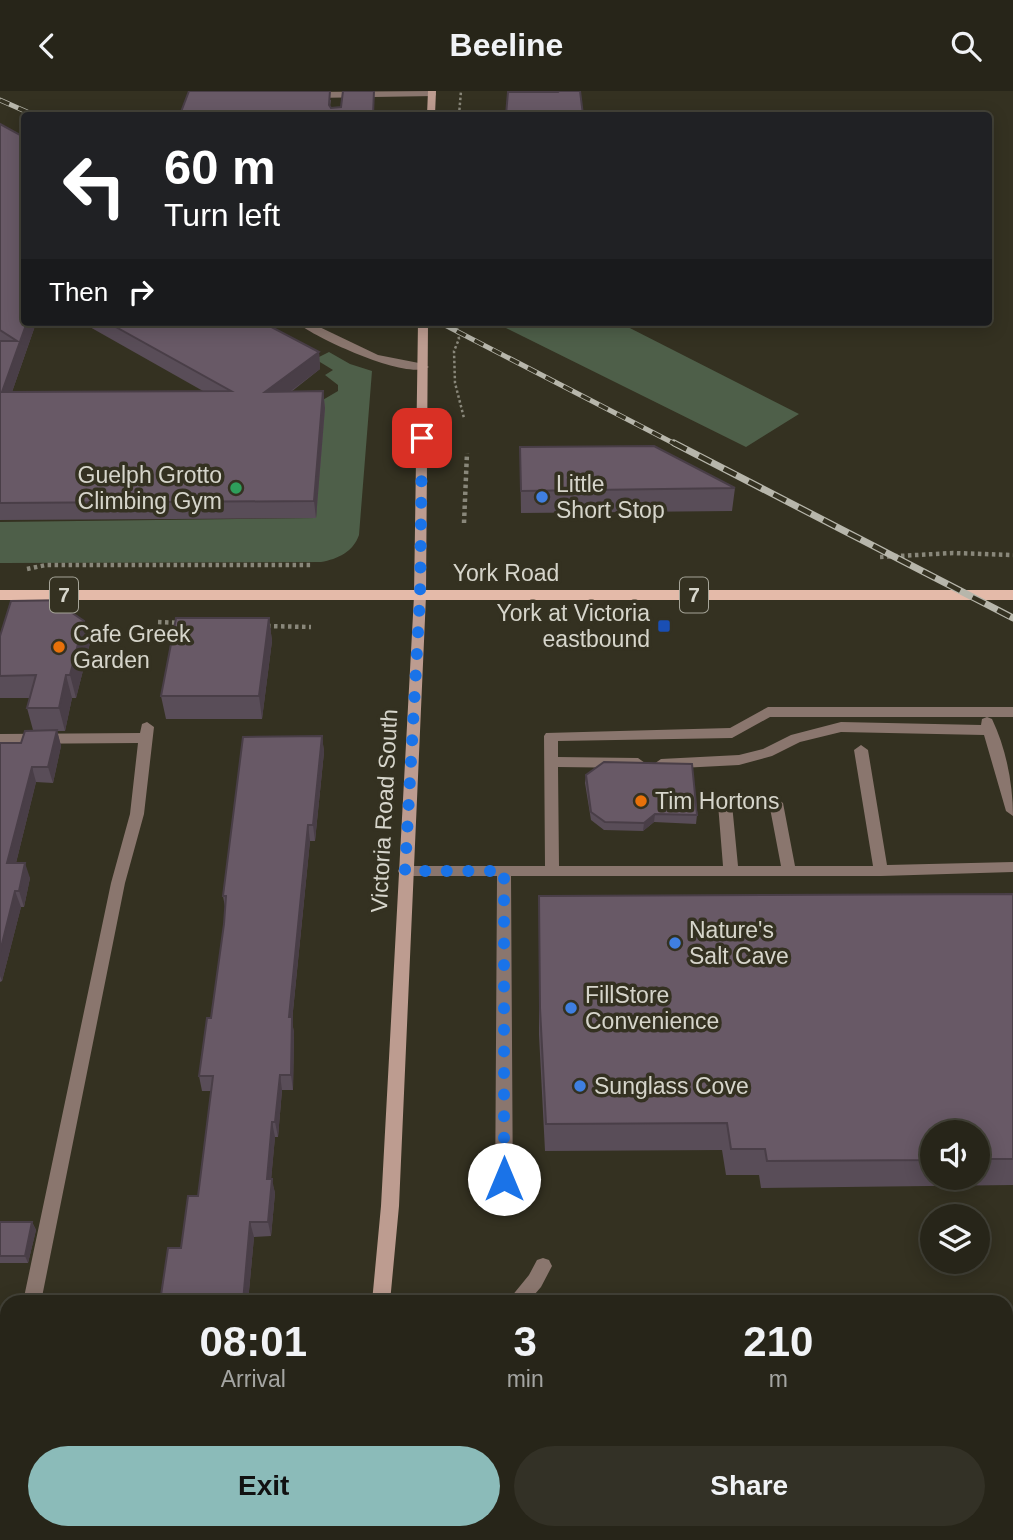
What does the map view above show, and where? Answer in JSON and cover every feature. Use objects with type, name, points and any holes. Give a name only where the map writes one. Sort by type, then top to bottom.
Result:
[{"type":"main road","points":[[431,112],[432,93]]},
{"type":"main road","name":"Victoria Road South","points":[[382,1295],[390,1206],[420,596],[423,326]]},
{"type":"main road","name":"York Road","points":[[0,595],[1013,595]]},
{"type":"lane","points":[[299,95],[432,93]]},
{"type":"lane","points":[[337,105],[338,95]]},
{"type":"lane","points":[[309,326],[378,360],[395,365],[424,367]]},
{"type":"lane","points":[[552,871],[551,736],[732,733],[768,712],[1013,712]]},
{"type":"lane","points":[[984,712],[1013,811]]},
{"type":"lane","points":[[552,762],[712,763],[767,753],[796,738],[841,727],[990,730]]},
{"type":"lane","points":[[0,739],[146,732],[137,814],[118,883],[33,1295]]},
{"type":"lane","points":[[862,750],[881,871]]},
{"type":"lane","points":[[776,803],[789,871]]},
{"type":"lane","points":[[725,804],[731,871]]},
{"type":"lane","points":[[405,871],[881,871],[1013,867]]},
{"type":"lane","points":[[504,871],[504,1206]]},
{"type":"lane","points":[[522,1295],[535,1281],[543,1266]]},
{"type":"path","points":[[459,112],[461,91]]},
{"type":"path","points":[[457,326],[459,339],[454,351],[455,383],[464,418]]},
{"type":"path","points":[[464,523],[467,453]]},
{"type":"path","points":[[880,557],[953,553],[1013,555]]},
{"type":"path","points":[[37,565],[313,565]]},
{"type":"green space","points":[[502,326],[626,326],[799,414],[746,447]]},
{"type":"green space","points":[[329,352],[350,364],[372,371],[359,535],[353,546],[344,554],[321,562],[0,563],[0,522],[316,518],[321,401],[338,391],[338,385],[325,375],[333,370],[315,359]]},
{"type":"building","points":[[189,91],[330,91],[331,108],[341,107],[343,91],[374,91],[373,112],[181,112]]},
{"type":"building","points":[[580,91],[583,112],[506,112],[508,92]]},
{"type":"building","points":[[0,124],[21,135],[21,326],[26,326],[2,392],[231,391],[114,326],[270,326],[319,352],[265,392],[323,391],[314,501],[0,503],[0,341],[17,341],[0,330]]},
{"type":"building","points":[[654,446],[735,488],[521,491],[520,447]]},
{"type":"building","points":[[71,600],[68,610],[84,621],[70,675],[66,675],[59,708],[27,708],[36,675],[0,676],[0,636],[11,601]]},
{"type":"building","points":[[176,618],[269,618],[259,696],[161,696]]},
{"type":"building","points":[[57,730],[48,767],[32,767],[7,863],[25,863],[0,952],[0,743],[21,743],[25,731]]},
{"type":"building","points":[[322,736],[313,825],[308,825],[289,1017],[292,1017],[291,1075],[280,1075],[275,1122],[272,1122],[267,1179],[272,1179],[268,1222],[250,1222],[244,1295],[161,1295],[168,1248],[181,1248],[188,1196],[198,1196],[213,1076],[199,1076],[207,1018],[211,1018],[224,924],[226,896],[223,896],[243,737]]},
{"type":"building","name":"Tim Hortons","points":[[604,762],[692,764],[697,815],[655,814],[644,823],[605,822],[591,812],[586,775]]},
{"type":"building","points":[[1013,894],[1013,1159],[990,1159],[990,1120],[920,1120],[920,1160],[767,1161],[765,1149],[731,1149],[727,1123],[546,1124],[540,1008],[539,896]]},
{"type":"building","points":[[0,1222],[32,1222],[25,1256],[0,1256]]},
{"type":"railway","points":[[0,100],[27,112]]},
{"type":"railway","points":[[447,326],[677,445]]},
{"type":"railway","points":[[674,443],[1013,618]]},
{"type":"place","name":"Guelph Grotto Climbing Gym","points":[[236,488]]},
{"type":"place","name":"Little Short Stop","points":[[542,497]]},
{"type":"place","name":"York at Victoria eastbound","points":[[664,626]]},
{"type":"place","name":"Cafe Greek Garden","points":[[59,647]]},
{"type":"place","name":"Tim Hortons","points":[[641,801]]},
{"type":"place","name":"Nature's Salt Cave","points":[[675,943]]},
{"type":"place","name":"FillStore Convenience","points":[[571,1008]]},
{"type":"place","name":"Sunglass Cove","points":[[580,1086]]},
{"type":"route","points":[[422,438],[420,596],[405,871],[504,871],[504,1179]]}]
